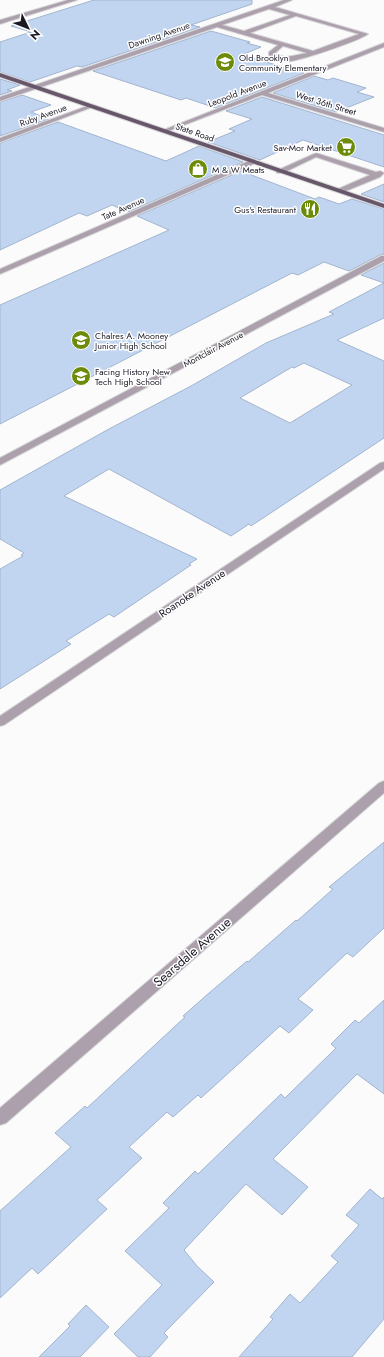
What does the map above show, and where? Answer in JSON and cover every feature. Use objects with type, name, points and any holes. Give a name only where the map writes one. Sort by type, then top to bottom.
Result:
[{"type":"main road","name":"State Road","points":[[0,75],[384,206]]},
{"type":"street","points":[[0,22],[74,0]]},
{"type":"street","name":"Dawning Avenue","points":[[0,100],[289,0]]},
{"type":"street","points":[[269,7],[365,34],[294,59],[284,59],[272,55],[271,53],[282,44]]},
{"type":"street","points":[[244,33],[297,14]]},
{"type":"street","points":[[217,25],[313,53]]},
{"type":"street","name":"Leopold Avenue","points":[[164,131],[384,45]]},
{"type":"street","name":"West 36th Street","points":[[263,92],[384,130]]},
{"type":"street","name":"Ruby Avenue","points":[[0,140],[92,106]]},
{"type":"street","points":[[280,171],[316,155],[377,175]]},
{"type":"street","name":"Tate Avenue","points":[[0,272],[254,162]]},
{"type":"street","points":[[341,191],[384,172]]},
{"type":"street","name":"Montclair Avenue","points":[[0,462],[384,258]]},
{"type":"street","name":"Roanoke Avenue","points":[[0,722],[384,465]]},
{"type":"street","name":"Searsdale Avenue","points":[[0,1118],[384,786]]},
{"type":"building","points":[[94,0],[252,0],[252,4],[191,25],[200,27],[82,67],[77,66],[30,82],[0,72],[0,42],[31,32],[11,26]]},
{"type":"building","points":[[211,31],[250,42],[247,43],[261,47],[242,55],[304,73],[216,108],[186,98],[181,100],[93,71]]},
{"type":"building","points":[[314,76],[328,80],[333,78],[366,88],[357,92],[374,97],[336,112],[273,93]]},
{"type":"building","points":[[0,79],[20,85],[7,90],[12,91],[0,95]]},
{"type":"building","points":[[22,95],[51,105],[31,112],[49,119],[0,136],[0,102]]},
{"type":"building","points":[[262,97],[384,135],[384,167],[303,140],[260,160],[208,142],[235,131],[229,129],[252,119],[226,111]]},
{"type":"building","points":[[58,122],[166,161],[199,146],[243,162],[128,212],[112,205],[87,216],[79,213],[0,250],[0,143]]},
{"type":"building","name":"Facing History New Tech High School","points":[[241,171],[315,199],[319,197],[339,204],[352,199],[384,209],[384,254],[349,271],[324,262],[298,275],[292,273],[0,424],[0,305],[169,230],[137,216]]},
{"type":"building","points":[[384,184],[384,202],[361,194]]},
{"type":"building","points":[[384,263],[384,283],[361,275]]},
{"type":"building","points":[[384,283],[384,318],[337,340],[384,361],[384,438],[251,526],[249,524],[231,536],[109,469],[64,496],[197,559],[189,564],[191,565],[114,617],[109,614],[66,641],[71,644],[0,689],[0,569],[23,556],[21,555],[24,553],[0,539],[0,490],[107,430],[191,386],[266,343],[334,314],[329,312]],"holes":[[[304,363],[352,385],[290,423],[240,398],[292,367],[294,368]]]},
{"type":"building","points":[[384,842],[384,928],[353,957],[347,953],[298,999],[313,1010],[289,1033],[280,1026],[201,1098],[198,1095],[173,1117],[167,1112],[129,1147],[142,1158],[97,1200],[107,1209],[38,1274],[32,1268],[0,1298],[0,1211],[71,1147],[55,1133],[85,1106],[87,1108],[209,993],[247,961],[248,962],[296,920],[297,921],[333,889],[329,887]]},
{"type":"building","points":[[384,1000],[384,1094],[357,1074],[273,1159],[308,1187],[282,1215],[246,1184],[184,1250],[197,1266],[214,1282],[164,1333],[168,1337],[150,1357],[138,1357],[114,1334],[162,1285],[125,1251],[169,1208],[163,1203],[195,1171],[198,1174],[281,1094],[285,1098],[336,1048],[331,1044],[355,1020],[359,1023]]},
{"type":"building","points":[[370,1189],[382,1199],[384,1197],[384,1319],[352,1357],[239,1357],[273,1319],[270,1317],[290,1294],[300,1303],[338,1262],[331,1256],[359,1225],[346,1215]]},
{"type":"building","points":[[86,1305],[109,1327],[80,1357],[39,1357],[70,1326],[68,1324]]},
{"type":"place","name":"Old Brooklyn Community Elementary","points":[[225,62]]},
{"type":"place","name":"Sav-Mor Market","points":[[346,147]]},
{"type":"place","name":"M & W Meats","points":[[198,169]]},
{"type":"place","name":"Gus's Restaurant","points":[[310,209]]},
{"type":"place","name":"Chalres A. Mooney Junior High School","points":[[81,340]]},
{"type":"place","name":"Facing History New Tech High School","points":[[81,376]]}]
